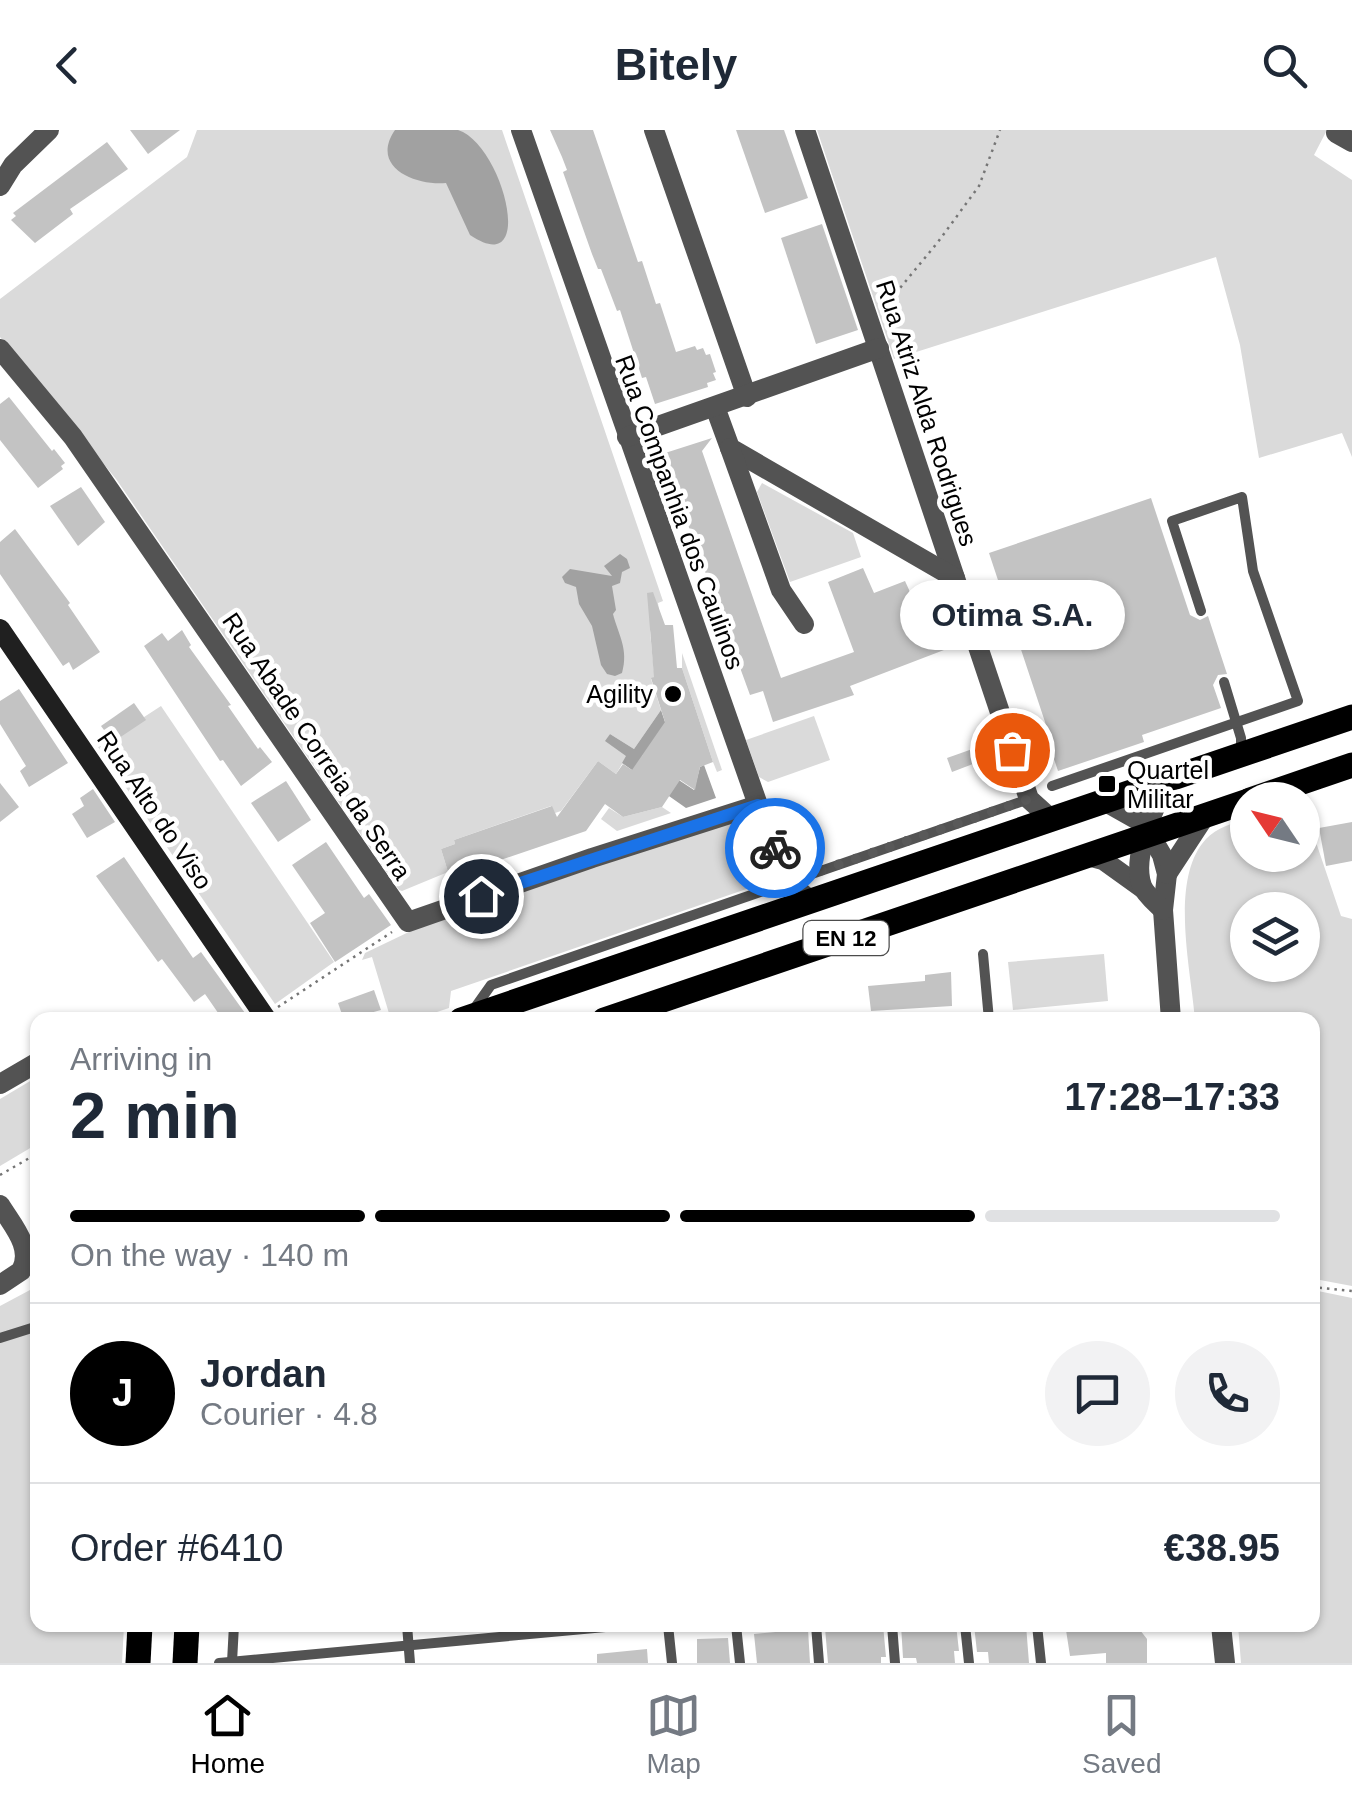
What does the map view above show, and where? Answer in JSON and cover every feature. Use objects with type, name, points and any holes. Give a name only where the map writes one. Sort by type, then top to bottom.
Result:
[{"type":"main road","name":"Rua Alto do Viso","points":[[0,629],[262,1012]]},
{"type":"main road","name":"EN 12","points":[[484,1012],[1240,754],[1347,726]]},
{"type":"main road","name":"EN 12","points":[[1302,782],[1352,765]]},
{"type":"main road","name":"EN 12","points":[[628,1012],[1230,807]]},
{"type":"main road","points":[[138,1663],[140,1632]]},
{"type":"main road","points":[[185,1663],[187,1632]]},
{"type":"street","name":"Rua Companhia dos Caulinos","points":[[521,130],[758,805],[788,882],[810,900]]},
{"type":"street","points":[[654,130],[747,397]]},
{"type":"street","name":"Rua Atriz Alda Rodrigues","points":[[805,130],[1029,799],[1050,818]]},
{"type":"street","points":[[1337,130],[1352,142]]},
{"type":"street","points":[[0,186],[38,133]]},
{"type":"street","points":[[626,437],[879,348]]},
{"type":"street","name":"Rua Abade Correia da Serra","points":[[0,349],[73,437],[408,922]]},
{"type":"street","points":[[715,408],[781,590],[804,624]]},
{"type":"street","points":[[730,448],[955,578]]},
{"type":"street","points":[[1142,888],[1141,851],[1152,812],[1168,779]]},
{"type":"street","points":[[1104,801],[1138,818],[1158,844],[1167,874],[1163,910],[1170,1012]]},
{"type":"street","points":[[408,922],[758,805]]},
{"type":"street","points":[[1167,874],[1205,816]]},
{"type":"street","points":[[1088,856],[1103,860],[1142,888],[1163,910]]},
{"type":"street","points":[[0,1084],[30,1067]]},
{"type":"street","points":[[0,1206],[21,1238],[25,1264],[0,1286]]},
{"type":"street","points":[[1223,1632],[1225,1663]]},
{"type":"lane","points":[[1052,786],[1298,700],[1253,571],[1242,496],[1172,520],[1201,611]]},
{"type":"lane","points":[[1224,682],[1241,738],[1240,754]]},
{"type":"lane","points":[[470,1012],[492,984],[1029,799]]},
{"type":"lane","points":[[692,916],[718,932]]},
{"type":"lane","points":[[983,954],[989,1012]]},
{"type":"lane","points":[[0,1338],[30,1329]]},
{"type":"lane","points":[[232,1662],[234,1632]]},
{"type":"lane","points":[[407,1632],[410,1663]]},
{"type":"lane","points":[[219,1663],[550,1632]]},
{"type":"lane","points":[[669,1632],[672,1663]]},
{"type":"lane","points":[[737,1632],[740,1663]]},
{"type":"lane","points":[[817,1632],[819,1663]]},
{"type":"lane","points":[[893,1632],[896,1663]]},
{"type":"lane","points":[[966,1632],[969,1663]]},
{"type":"lane","points":[[1039,1632],[1041,1663]]},
{"type":"path","points":[[870,320],[938,242],[979,186],[1000,130]]},
{"type":"path","points":[[274,1012],[339,964],[408,922]]},
{"type":"path","points":[[0,1175],[30,1157]]},
{"type":"path","points":[[1320,1288],[1352,1290]]},
{"type":"shaded area","points":[[197,130],[502,130],[663,601],[658,603],[650,632],[654,672],[661,674],[651,679],[661,710],[634,749],[610,734],[606,741],[627,756],[616,774],[598,761],[561,811],[555,813],[551,806],[454,840],[455,844],[441,849],[448,872],[402,891],[116,479],[0,337],[0,299],[187,157]]},
{"type":"shaded area","points":[[395,130],[458,130],[474,140],[500,182],[508,226],[503,240],[491,244],[470,235],[446,183],[410,178],[392,164],[389,143]]},
{"type":"shaded area","points":[[817,130],[1327,130],[1314,155],[1352,180],[1352,457],[1342,433],[1259,458],[1240,345],[1216,257],[894,359]]},
{"type":"shaded area","points":[[762,483],[853,533],[861,557],[790,582],[757,492]]},
{"type":"shaded area","points":[[620,554],[630,568],[622,572],[620,583],[612,586],[616,610],[613,614],[624,656],[622,673],[615,676],[607,674],[601,665],[592,626],[579,604],[576,587],[565,583],[562,577],[570,569],[612,576],[604,566]]},
{"type":"shaded area","points":[[682,653],[722,770],[717,772],[682,668]]},
{"type":"shaded area","points":[[161,706],[334,962],[275,1004],[98,747]]},
{"type":"shaded area","points":[[661,710],[667,728],[642,756],[694,790],[704,765],[716,798],[686,808],[622,763],[626,756],[605,741],[610,734],[634,749]]},
{"type":"shaded area","points":[[814,716],[830,760],[768,782],[759,777],[746,740]]},
{"type":"shaded area","points":[[662,807],[671,813],[617,831],[601,819],[609,808],[623,817]]},
{"type":"shaded area","points":[[747,818],[766,874],[758,885],[451,991],[449,1008],[437,1012],[389,1012],[372,957],[362,960],[365,953],[415,929],[678,835]]},
{"type":"shaded area","points":[[1230,825],[1230,872],[1320,872],[1320,854],[1341,916],[1352,919],[1352,1286],[1320,1280],[1320,1012],[1194,1012],[1185,925],[1188,877],[1206,839]]},
{"type":"shaded area","points":[[1104,954],[1108,1001],[1013,1010],[1008,962]]},
{"type":"shaded area","points":[[30,1081],[30,1148],[0,1166],[0,1099]]},
{"type":"shaded area","points":[[30,1290],[30,1632],[124,1632],[122,1663],[0,1663],[0,1306]]},
{"type":"shaded area","points":[[1320,1291],[1352,1298],[1352,1663],[1241,1663],[1239,1632],[1320,1632]]},
{"type":"building","points":[[130,130],[180,130],[148,154]]},
{"type":"building","points":[[550,130],[593,130],[638,262],[642,261],[656,304],[660,303],[676,352],[695,346],[710,354],[716,380],[707,383],[708,387],[655,404],[646,377],[642,378],[620,310],[617,311],[592,254],[563,172],[567,170]]},
{"type":"building","points":[[736,130],[784,130],[808,198],[765,213]]},
{"type":"building","points":[[107,142],[128,169],[70,209],[73,214],[35,243],[11,220],[16,216],[13,213]]},
{"type":"building","points":[[822,224],[858,330],[816,344],[781,238]]},
{"type":"building","points":[[9,397],[65,463],[63,469],[38,488],[0,440],[0,404]]},
{"type":"building","points":[[712,438],[702,451],[781,678],[854,652],[828,582],[863,568],[874,593],[905,581],[921,616],[933,620],[944,650],[850,686],[854,695],[773,722],[763,691],[750,695],[670,467],[662,454]]},
{"type":"building","points":[[81,487],[105,522],[78,546],[50,506]]},
{"type":"building","points":[[1151,498],[1190,615],[1200,620],[1208,616],[1227,674],[1218,675],[1213,685],[1221,708],[1142,735],[1144,742],[1058,771],[989,553]]},
{"type":"building","points":[[15,529],[70,603],[100,652],[73,670],[69,662],[63,666],[0,574],[0,542]]},
{"type":"building","points":[[653,592],[665,625],[673,625],[677,668],[682,668],[713,762],[700,767],[695,790],[680,780],[662,807],[623,817],[605,804],[586,831],[462,873],[460,867],[448,872],[441,849],[455,844],[454,840],[552,806],[557,817],[598,761],[616,774],[623,764],[632,770],[665,722],[651,678],[654,677],[647,593]]},
{"type":"building","points":[[182,630],[189,647],[231,705],[228,706],[272,762],[241,786],[220,761],[144,646],[162,633],[168,641]]},
{"type":"building","points":[[19,689],[68,763],[29,787],[20,771],[26,766],[0,724],[0,701]]},
{"type":"building","points":[[134,703],[146,720],[113,742],[101,726]]},
{"type":"building","points":[[995,741],[999,754],[952,772],[947,758]]},
{"type":"building","points":[[286,781],[311,820],[278,842],[251,803]]},
{"type":"building","points":[[0,783],[19,807],[0,822]]},
{"type":"building","points":[[93,789],[115,822],[87,838],[72,814],[84,806],[80,798]]},
{"type":"building","points":[[1352,822],[1352,861],[1326,866],[1320,828]]},
{"type":"building","points":[[326,842],[364,898],[369,894],[391,925],[335,962],[310,923],[325,913],[292,865]]},
{"type":"building","points":[[124,857],[193,958],[201,952],[244,1012],[217,1012],[205,994],[194,1002],[162,959],[158,962],[96,876]]},
{"type":"building","points":[[951,972],[952,1006],[871,1011],[868,986],[925,981],[925,975]]},
{"type":"building","points":[[374,990],[381,1010],[341,1012],[338,1003]]},
{"type":"building","points":[[808,1632],[810,1663],[757,1663],[754,1634]]},
{"type":"building","points":[[825,1632],[884,1632],[886,1657],[881,1657],[881,1663],[828,1663]]},
{"type":"building","points":[[901,1632],[957,1632],[959,1651],[954,1651],[955,1663],[917,1663],[916,1658],[903,1658]]},
{"type":"building","points":[[975,1632],[1027,1632],[1029,1663],[989,1663],[988,1652],[977,1652]]},
{"type":"building","points":[[1066,1632],[1142,1632],[1147,1639],[1147,1663],[1106,1663],[1106,1653],[1070,1656]]},
{"type":"building","points":[[728,1638],[730,1663],[697,1663],[697,1639]]},
{"type":"building","points":[[647,1649],[648,1663],[597,1663],[597,1654]]},
{"type":"way so far","points":[[775,848],[788,882],[1029,799],[1012,750]]},
{"type":"place","name":"Agility","points":[[673,694]]},
{"type":"place","name":"Otima S.A.","points":[[1012,750]]},
{"type":"place","name":"Quartel Militar","points":[[1107,784]]},
{"type":"route","points":[[481,896],[758,805],[775,848]]}]
